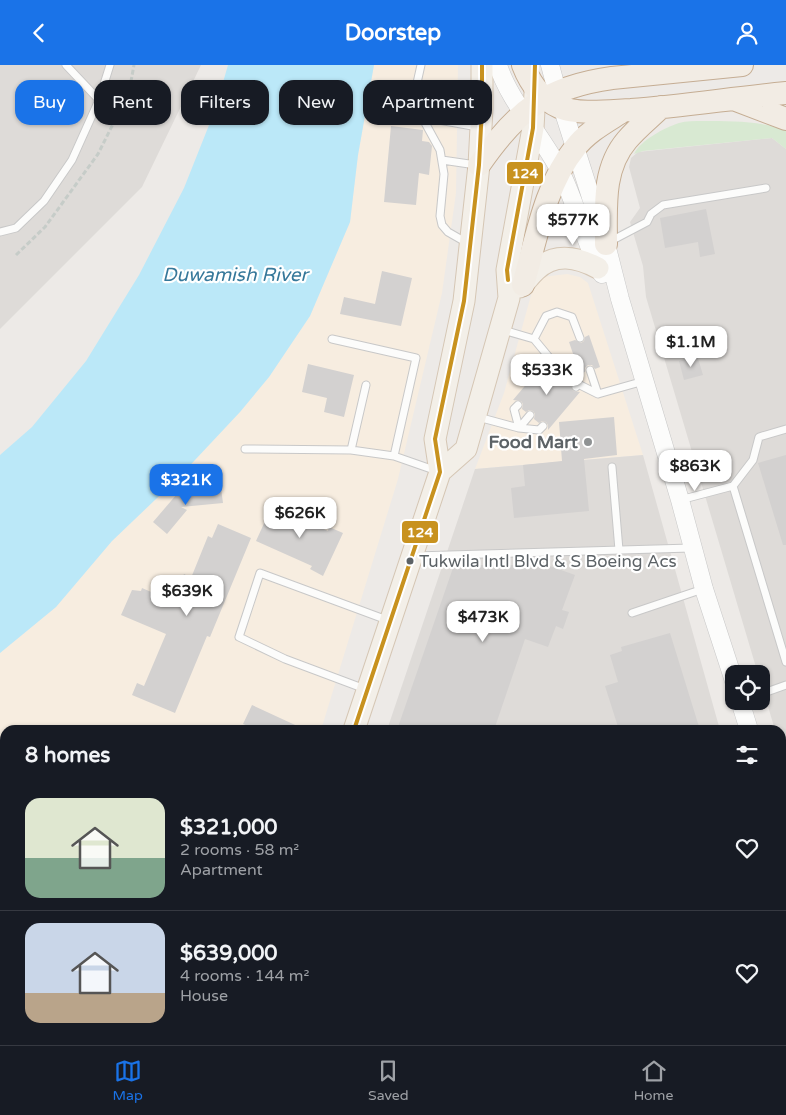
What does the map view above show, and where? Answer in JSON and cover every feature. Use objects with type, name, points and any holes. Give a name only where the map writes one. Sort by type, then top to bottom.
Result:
[{"type":"highway","points":[[523,65],[541,104]]},
{"type":"highway","points":[[479,165],[508,127],[541,104],[593,81],[695,66],[742,65]]},
{"type":"highway","points":[[541,104],[593,112],[661,107],[786,93]]},
{"type":"highway","points":[[733,98],[786,119]]},
{"type":"highway","points":[[606,244],[607,186],[614,159],[628,139],[661,107]]},
{"type":"highway","points":[[516,291],[550,191],[560,170],[575,147],[598,127],[624,110]]},
{"type":"main road","points":[[356,725],[440,472],[435,439],[464,301],[479,165],[482,65]]},
{"type":"main road","points":[[516,291],[507,270],[541,104],[535,65]]},
{"type":"main road","points":[[440,472],[466,449],[500,329],[516,291],[542,264],[556,258],[582,260],[598,268]]},
{"type":"street","points":[[498,65],[508,86],[541,104],[575,147],[606,244],[620,299],[680,500],[704,589],[729,665]]},
{"type":"street","points":[[550,65],[541,104],[560,170],[598,268],[608,286],[620,299]]},
{"type":"street","points":[[743,710],[747,725]]},
{"type":"lane","points":[[66,65],[94,95]]},
{"type":"lane","points":[[105,80],[110,65]]},
{"type":"lane","points":[[418,80],[421,65]]},
{"type":"lane","points":[[0,232],[16,228],[44,201],[72,160],[94,111]]},
{"type":"lane","points":[[426,125],[440,150],[442,160],[444,174],[440,215],[442,225],[448,232],[471,245]]},
{"type":"lane","points":[[465,125],[481,128]]},
{"type":"lane","points":[[442,160],[479,165]]},
{"type":"lane","points":[[606,244],[647,222],[651,214],[663,205],[766,188]]},
{"type":"lane","points":[[534,339],[546,316],[557,312],[572,317],[580,339]]},
{"type":"lane","points":[[500,329],[534,339],[551,364],[577,386],[598,394],[644,381]]},
{"type":"lane","points":[[332,339],[416,358],[394,456]]},
{"type":"lane","points":[[590,370],[598,394]]},
{"type":"lane","points":[[351,450],[366,385]]},
{"type":"lane","points":[[518,405],[514,409],[519,428]]},
{"type":"lane","points":[[519,428],[530,415]]},
{"type":"lane","points":[[475,416],[519,428],[539,430],[543,426]]},
{"type":"lane","points":[[680,500],[733,486],[753,460],[759,437],[786,429]]},
{"type":"lane","points":[[245,449],[351,450],[394,456],[440,472]]},
{"type":"lane","points":[[612,467],[619,550]]},
{"type":"lane","points":[[733,486],[786,662]]},
{"type":"lane","points":[[412,556],[693,548]]},
{"type":"lane","points":[[368,690],[286,659],[239,637],[260,573],[390,621]]},
{"type":"lane","points":[[632,613],[704,589]]},
{"type":"lane","points":[[770,690],[786,685]]},
{"type":"path","points":[[16,255],[45,227],[98,154],[129,92],[134,65]]},
{"type":"shaded area","points":[[0,65],[201,65],[194,80],[181,80],[181,106],[142,187],[0,329]]},
{"type":"shaded area","points":[[374,65],[458,65],[458,80],[371,80]]},
{"type":"shaded area","points":[[363,125],[457,125],[456,193],[442,293],[398,479],[323,725],[0,725],[0,653],[56,607],[112,541],[179,477],[240,412],[269,377],[310,316],[350,222]]},
{"type":"shaded area","points":[[772,138],[786,149],[786,725],[774,725],[769,710],[770,665],[755,665],[646,297],[643,266],[630,222],[640,208],[629,167],[631,158],[638,152]]},
{"type":"shaded area","points":[[567,274],[580,277],[588,283],[643,455],[475,469],[504,393],[533,288],[542,277]]},
{"type":"shaded area","points":[[643,455],[719,725],[389,725],[475,469]]},
{"type":"green space","points":[[735,121],[756,123],[786,130],[786,149],[772,138],[643,151],[634,154],[647,139],[682,122]]},
{"type":"water","name":"Duwamish River","points":[[228,65],[374,65],[371,80],[363,80],[363,125],[350,222],[310,316],[269,377],[240,412],[179,477],[112,541],[56,607],[0,653],[0,455],[32,427],[86,361],[139,275],[184,188],[209,125],[269,125],[269,80],[224,80]]},
{"type":"building","points":[[391,126],[423,130],[422,141],[429,142],[432,146],[429,175],[419,173],[416,205],[384,202]]},
{"type":"building","points":[[706,209],[715,254],[700,257],[698,242],[665,248],[660,218]]},
{"type":"building","points":[[382,271],[412,278],[401,326],[340,314],[344,297],[375,304]]},
{"type":"building","points":[[589,335],[600,367],[595,369],[592,365],[588,365],[585,368],[585,372],[580,374],[569,342],[575,340],[581,343]]},
{"type":"building","points":[[697,355],[703,375],[684,380],[679,361]]},
{"type":"building","points":[[545,362],[546,370],[554,370],[571,385],[573,391],[580,392],[548,430],[546,422],[542,421],[539,423],[534,419],[535,414],[533,411],[529,410],[526,412],[522,409],[523,404],[521,401],[513,400]]},
{"type":"building","points":[[308,364],[354,375],[344,417],[324,412],[327,398],[302,392]]},
{"type":"building","points":[[614,417],[617,455],[584,459],[589,511],[514,518],[511,488],[525,486],[523,465],[562,461],[559,422]]},
{"type":"building","points":[[786,455],[786,545],[783,545],[758,463]]},
{"type":"building","points":[[221,488],[223,503],[181,507],[187,510],[167,534],[153,522],[177,494]]},
{"type":"building","points":[[272,506],[328,531],[329,527],[343,533],[323,576],[310,569],[312,566],[256,541]]},
{"type":"building","points":[[218,524],[251,538],[210,637],[207,636],[175,713],[132,695],[137,683],[144,686],[166,634],[121,615],[132,590],[141,591],[142,588],[172,601],[184,574],[191,578],[208,536],[212,538]]},
{"type":"building","points":[[454,565],[547,565],[575,575],[562,610],[569,612],[563,629],[556,626],[548,647],[525,639],[496,725],[399,725]]},
{"type":"building","points":[[670,633],[698,725],[617,725],[605,686],[618,682],[610,655],[622,651],[621,647]]},
{"type":"building","points":[[252,705],[295,725],[245,725],[243,724]]},
{"type":"transit line","name":"124","points":[[356,725],[440,472],[435,439],[464,301],[479,165],[482,65]]},
{"type":"transit line","name":"124","points":[[508,280],[507,270],[533,128],[535,65]]},
{"type":"place","name":"Food Mart","points":[[588,442]]},
{"type":"place","name":"Tukwila Intl Blvd & S Boeing Acs","points":[[410,561]]}]
